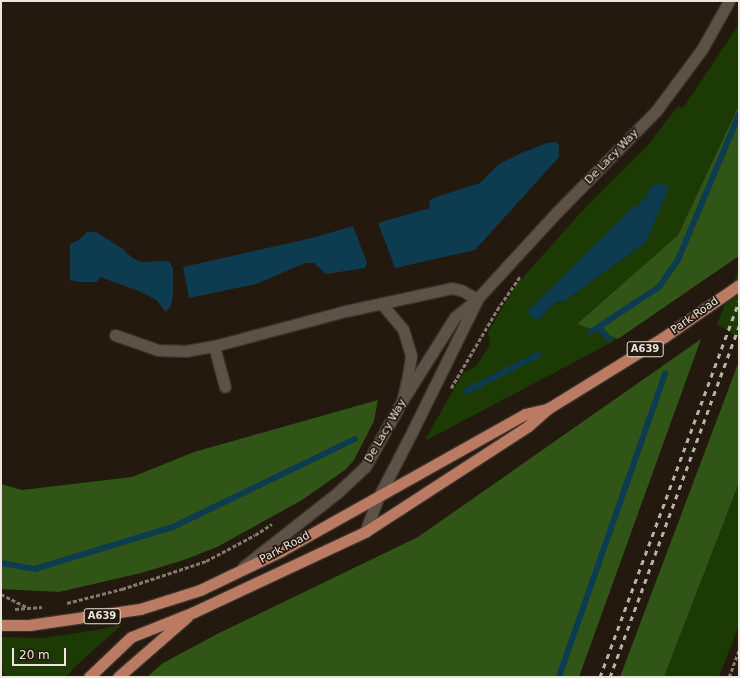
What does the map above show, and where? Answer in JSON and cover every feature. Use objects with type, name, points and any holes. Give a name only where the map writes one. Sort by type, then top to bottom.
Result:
[{"type":"main road","name":"Park Road","points":[[89,677],[131,637],[194,612],[365,532],[522,430],[548,408],[664,337],[739,285]]},
{"type":"main road","name":"Park Road","points":[[1,625],[37,624],[140,609],[200,590],[281,551],[525,414],[548,408]]},
{"type":"main road","points":[[118,677],[194,612]]},
{"type":"street","name":"De Lacy Way","points":[[235,573],[337,493],[365,467],[402,401],[455,317],[477,299],[557,212],[656,111],[702,49],[729,1]]},
{"type":"street","points":[[115,335],[158,350],[185,351],[214,346],[346,311],[452,288],[461,290],[477,299]]},
{"type":"street","name":"De Lacy Way","points":[[365,532],[379,496],[477,299]]},
{"type":"street","points":[[381,303],[403,329],[411,356],[402,401]]},
{"type":"street","points":[[214,346],[225,387]]},
{"type":"path","points":[[447,395],[505,298],[522,273]]},
{"type":"path","points":[[61,604],[88,599],[122,589],[206,561],[255,535],[274,522]]},
{"type":"path","points":[[1,594],[28,608]]},
{"type":"path","points":[[8,609],[48,606]]},
{"type":"path","points":[[729,677],[739,649]]},
{"type":"green space","points":[[739,24],[739,105],[678,235],[577,324],[618,339],[427,440],[426,438],[463,373],[476,366],[490,345],[488,332],[516,285],[584,209],[647,146],[678,106],[683,108]],"holes":[[[650,188],[646,242],[566,300],[528,312],[633,207],[641,204],[645,200]]]},
{"type":"green space","points":[[739,105],[739,256],[618,339],[577,324],[678,235]]},
{"type":"green space","points":[[739,269],[739,338],[717,324]]},
{"type":"green space","points":[[701,339],[579,677],[147,677],[163,663],[217,634],[418,537]]},
{"type":"green space","points":[[739,361],[739,483],[664,677],[620,677]]},
{"type":"green space","points":[[378,400],[374,421],[354,460],[345,470],[302,500],[217,547],[184,560],[141,573],[59,592],[1,589],[1,484],[22,490],[132,477],[194,452]]},
{"type":"green space","points":[[739,483],[739,625],[719,677],[664,677]]},
{"type":"green space","points":[[123,624],[78,664],[66,677],[6,677],[1,669],[1,637],[42,638],[97,630]]},
{"type":"water","points":[[556,142],[559,146],[559,157],[475,250],[395,268],[378,223],[430,208],[429,201],[436,197],[480,183],[499,164],[547,143]]},
{"type":"water","points":[[657,184],[668,186],[669,188],[646,242],[566,300],[555,303],[537,321],[527,312],[633,207],[641,204],[640,199],[645,200],[650,188]]},
{"type":"water","points":[[353,226],[367,263],[365,268],[326,274],[314,263],[305,263],[256,284],[189,298],[183,267],[312,238]]},
{"type":"water","points":[[87,232],[96,232],[123,249],[132,258],[142,262],[169,261],[173,268],[173,295],[171,305],[166,312],[156,300],[139,291],[100,277],[97,282],[80,282],[70,280],[70,244],[79,240]]},
{"type":"waterway","points":[[591,332],[659,287],[678,260],[739,115]]},
{"type":"waterway","points":[[599,327],[609,338]]},
{"type":"waterway","points":[[467,391],[538,355]]},
{"type":"waterway","points":[[559,677],[665,374]]},
{"type":"waterway","points":[[1,563],[35,569],[173,527],[355,439]]},
{"type":"railway","points":[[600,677],[739,301]]},
{"type":"railway","points":[[610,677],[739,326]]}]
